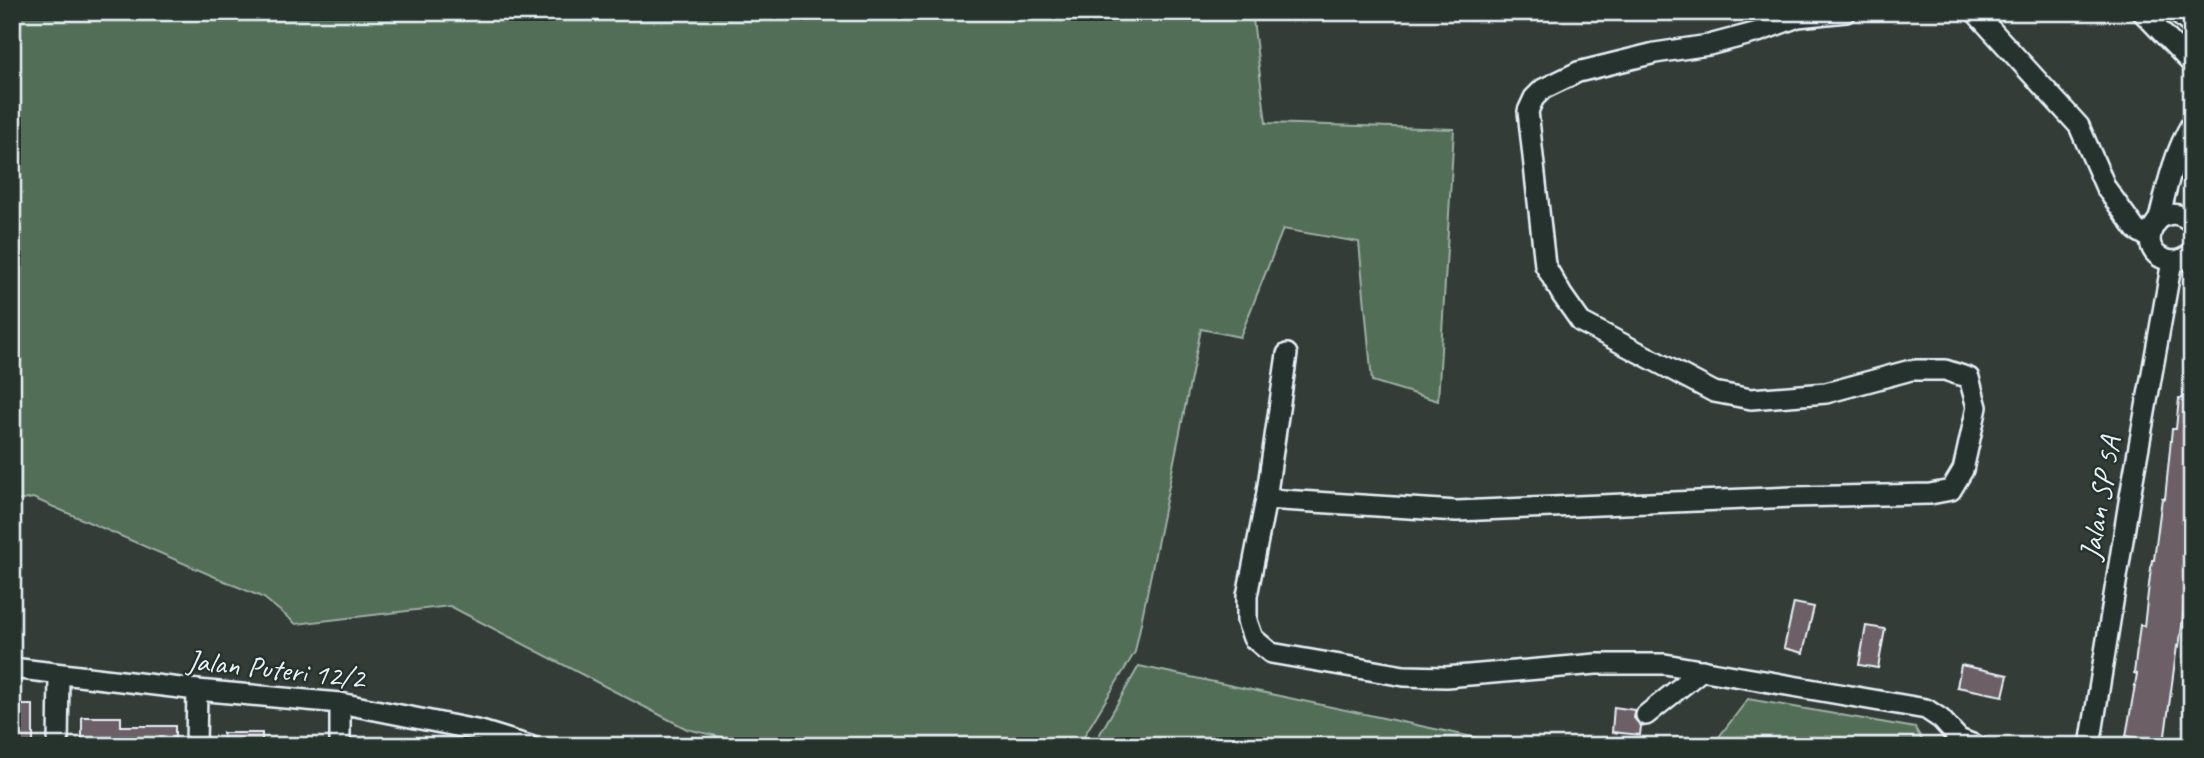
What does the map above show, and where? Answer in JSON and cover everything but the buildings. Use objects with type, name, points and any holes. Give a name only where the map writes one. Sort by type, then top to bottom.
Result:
[{"type":"street","points":[[1266,499],[1457,511],[1930,494],[1951,490],[1963,470],[1977,407],[1969,378],[1945,370],[1911,370],[1825,393],[1751,399],[1714,392],[1581,322],[1545,265],[1528,111],[1534,98],[1543,89],[1578,72],[1655,53],[1709,45],[1798,18],[1846,12]]},
{"type":"street","points":[[1975,12],[2079,127],[2106,188],[2136,230],[2150,238]]},
{"type":"street","points":[[2142,12],[2192,64]]},
{"type":"street","points":[[2176,12],[2192,26]]},
{"type":"street","points":[[2159,219],[2169,175],[2183,138],[2192,123]]},
{"type":"street","points":[[2192,199],[2186,219],[2165,215],[2154,224],[2150,238],[2159,257],[2180,261],[2192,253]]},
{"type":"street","name":"Jalan SP 5A","points":[[2090,746],[2129,502],[2172,261]]},
{"type":"street","points":[[1287,354],[1266,499],[1247,596],[1247,621],[1253,639],[1271,653],[1404,676],[1446,677],[1596,664],[1665,664],[1926,709],[1967,743]]},
{"type":"street","name":"Jalan Puteri 12/2","points":[[12,668],[197,690],[340,703],[481,731],[530,746]]},
{"type":"street","points":[[1646,715],[1702,670]]},
{"type":"street","points":[[58,746],[59,675]]},
{"type":"street","points":[[196,746],[197,690]]},
{"type":"street","points":[[340,703],[340,746]]},
{"type":"green space","points":[[12,12],[1252,12],[1266,123],[1454,129],[1438,401],[1372,381],[1359,242],[1283,229],[1240,337],[1201,329],[1135,652],[1078,746],[759,746],[687,729],[450,606],[296,624],[264,598],[33,498],[12,502]]},
{"type":"green space","points":[[1139,666],[1515,746],[1093,746]]},
{"type":"green space","points":[[1748,699],[1915,728],[1926,746],[1712,746]]}]
